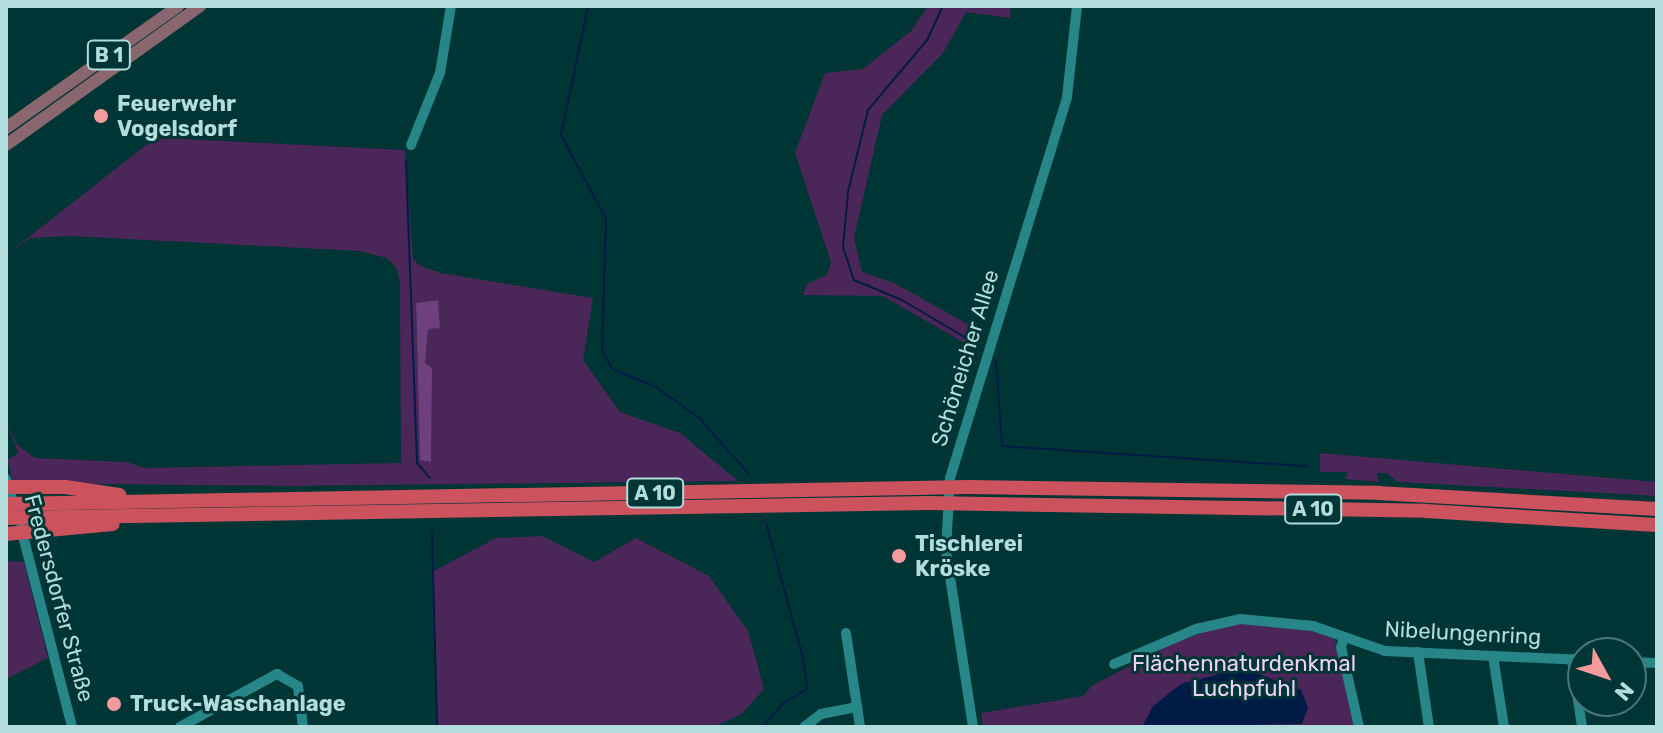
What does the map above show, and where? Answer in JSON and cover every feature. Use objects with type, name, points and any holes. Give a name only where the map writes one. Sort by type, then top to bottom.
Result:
[{"type":"highway","points":[[6,487],[65,487],[160,509]]},
{"type":"highway","name":"A 10","points":[[6,518],[160,509],[928,487],[1378,493],[1657,509]]},
{"type":"highway","name":"A 10","points":[[6,504],[160,509],[969,503],[1426,511],[1657,525]]},
{"type":"highway","points":[[6,534],[66,531],[160,509]]},
{"type":"main road","name":"B 1","points":[[6,128],[178,6]]},
{"type":"main road","name":"B 1","points":[[6,145],[200,6]]},
{"type":"street","points":[[411,145],[440,73],[451,6]]},
{"type":"street","name":"Schöneicher Allee","points":[[973,727],[946,551],[950,478],[1067,97],[1077,6]]},
{"type":"street","name":"Fredersdorfer Straße","points":[[6,479],[29,555],[72,727]]},
{"type":"street","name":"Nibelungenring","points":[[1114,664],[1226,621],[1291,621],[1378,650],[1567,659]]},
{"type":"street","points":[[846,633],[860,727]]},
{"type":"street","points":[[1344,638],[1341,647],[1359,727]]},
{"type":"street","points":[[1418,652],[1429,727]]},
{"type":"street","points":[[1493,656],[1504,727]]},
{"type":"street","points":[[180,727],[277,674],[298,686],[303,727]]},
{"type":"street","points":[[804,727],[821,714],[857,707]]},
{"type":"green space","points":[[928,6],[1010,6],[1010,18],[966,12],[943,53],[882,115],[854,238],[862,272],[894,283],[982,332],[975,349],[883,296],[803,295],[807,284],[827,275],[831,262],[795,153],[825,73],[863,69],[911,31]]},
{"type":"green space","points":[[163,138],[405,150],[413,259],[419,265],[440,273],[593,298],[583,360],[620,412],[680,433],[738,481],[289,486],[13,483],[8,460],[18,453],[6,419],[17,445],[35,458],[127,462],[144,468],[401,463],[400,284],[397,269],[387,258],[359,251],[70,236],[30,238],[6,255],[146,145]],"holes":[[[438,300],[428,329],[425,363],[432,369],[420,459],[416,303]]]},
{"type":"green space","points":[[1320,453],[1657,482],[1657,496],[1397,482],[1387,473],[1377,473],[1379,482],[1345,479],[1348,472],[1320,472]]},
{"type":"green space","points":[[542,536],[594,562],[636,538],[709,576],[748,631],[764,689],[742,714],[713,727],[438,727],[432,572],[496,538]]},
{"type":"green space","points":[[6,561],[24,562],[48,658],[6,679]]},
{"type":"green space","name":"Flächennaturdenkmal Luchpfuhl","points":[[1248,623],[1327,633],[1335,640],[1354,727],[983,727],[981,713],[1083,696],[1093,685],[1168,646],[1223,625]]},
{"type":"shaded area","points":[[438,300],[440,328],[428,329],[425,363],[432,368],[431,462],[420,460],[416,303]]},
{"type":"water","points":[[1243,668],[1301,690],[1308,707],[1302,724],[1142,727],[1153,706],[1181,684]]},
{"type":"waterway","points":[[588,6],[561,135],[606,219],[602,350],[612,369],[656,387],[699,418],[749,474]]},
{"type":"waterway","points":[[943,6],[927,40],[868,110],[848,192],[843,247],[854,280],[902,300],[976,344]]},
{"type":"waterway","points":[[406,161],[417,463],[430,478]]},
{"type":"waterway","points":[[996,360],[1002,446],[1307,466]]},
{"type":"waterway","points":[[763,727],[782,704],[807,689],[803,658],[766,523]]},
{"type":"waterway","points":[[432,533],[437,727]]},
{"type":"place","name":"Feuerwehr Vogelsdorf","points":[[101,116]]},
{"type":"place","name":"Tischlerei Kröske","points":[[899,556]]},
{"type":"place","name":"Truck-Waschanlage","points":[[114,704]]}]
